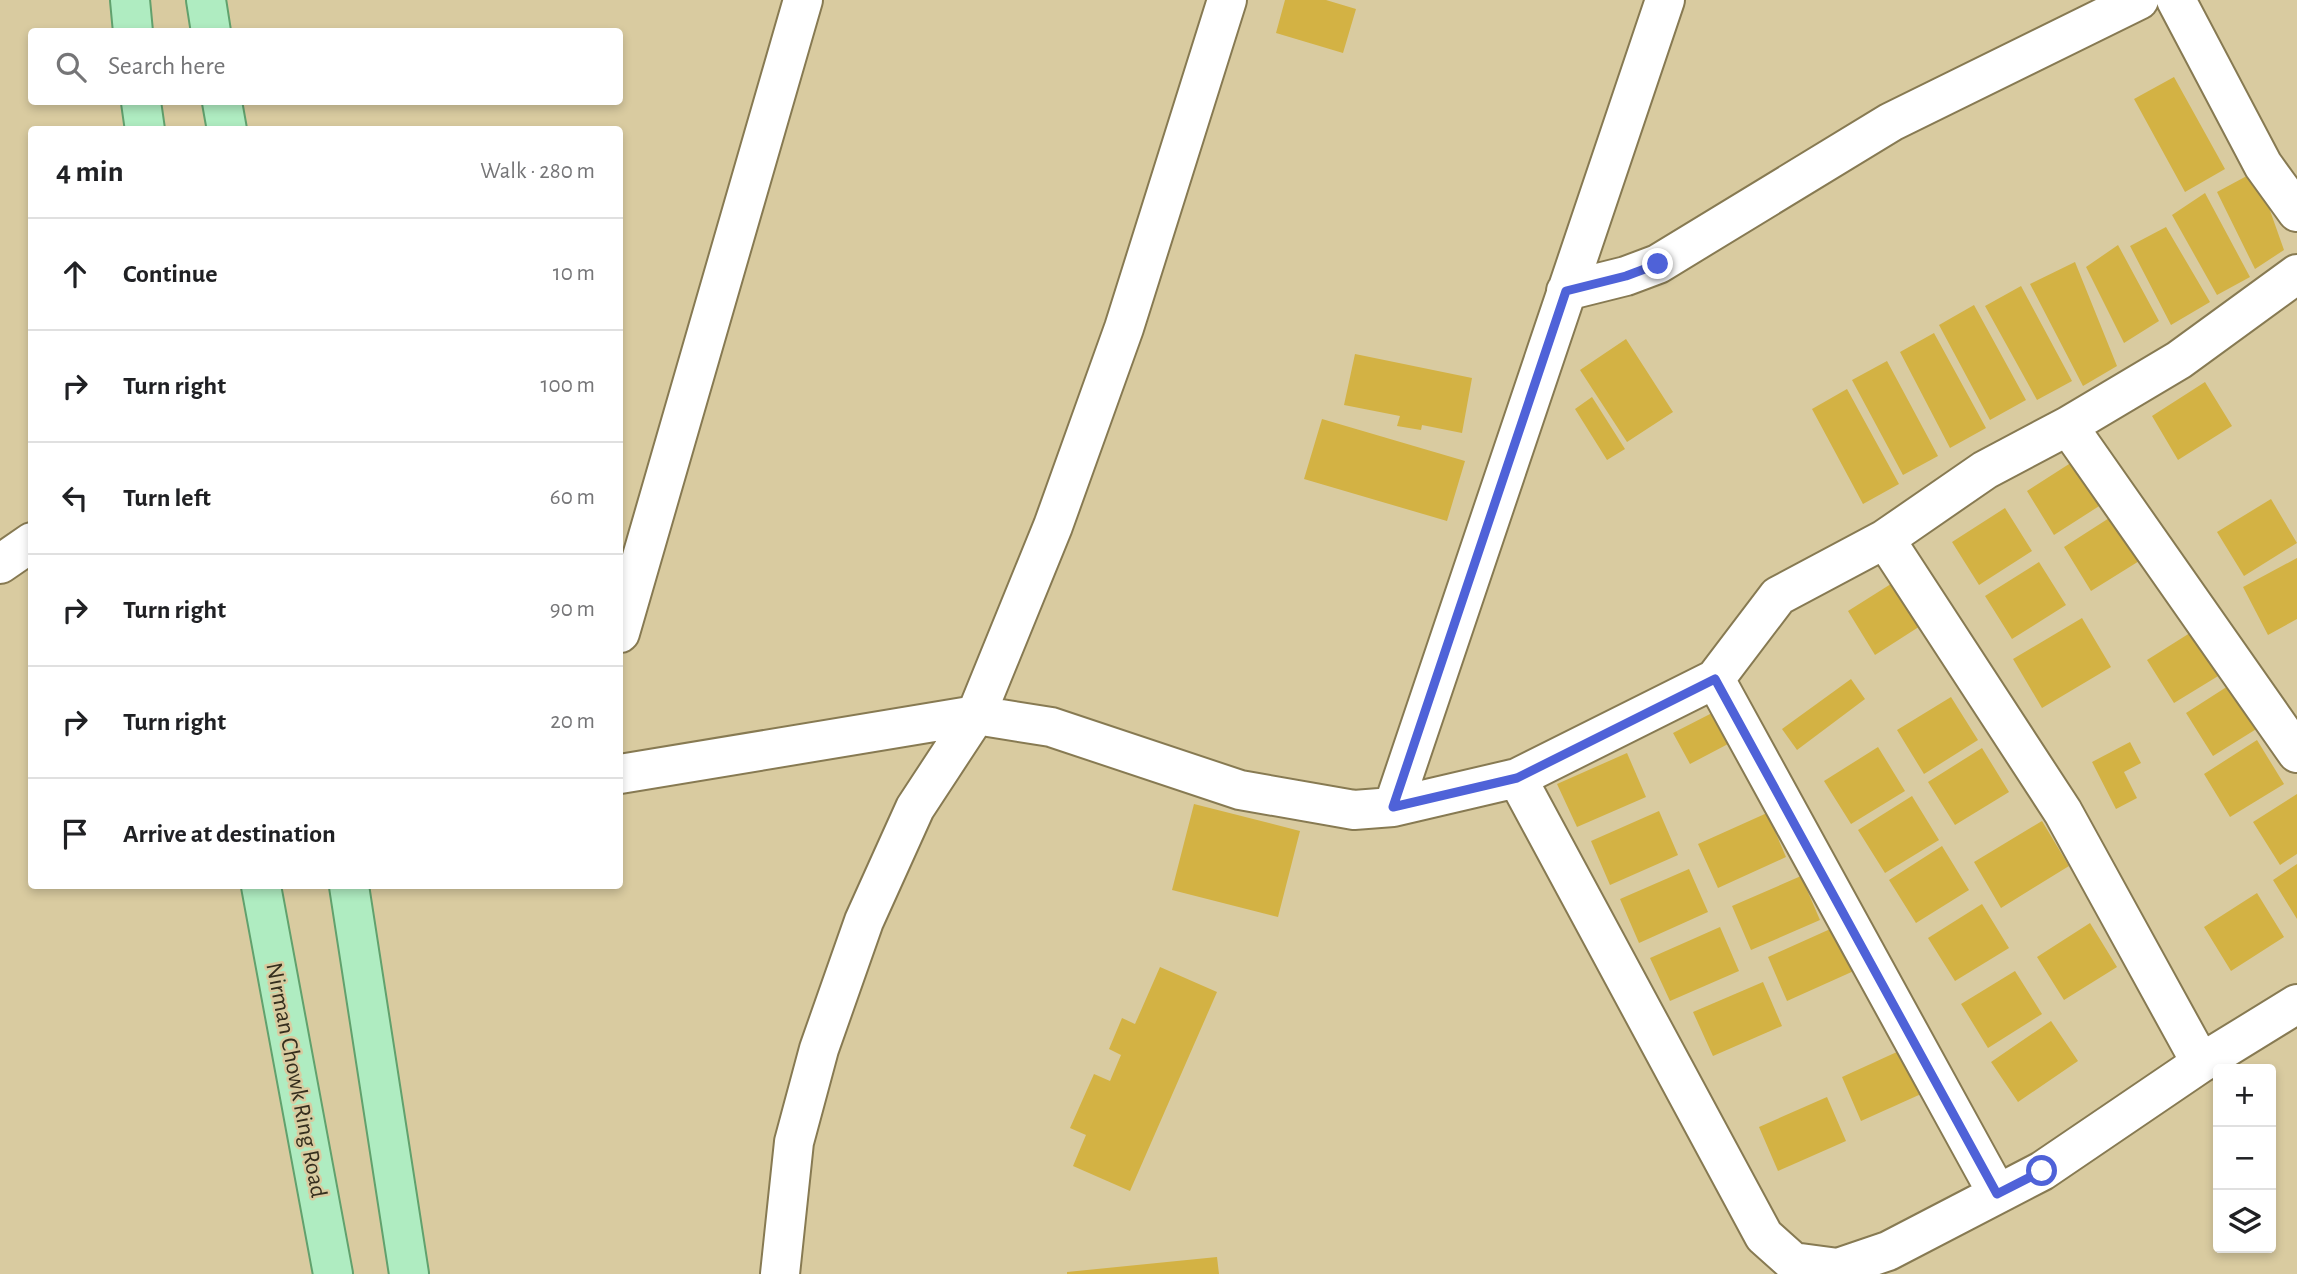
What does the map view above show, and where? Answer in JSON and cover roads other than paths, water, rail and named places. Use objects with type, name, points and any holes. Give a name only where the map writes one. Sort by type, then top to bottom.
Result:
[{"type":"main road","points":[[130,0],[134,28]]},
{"type":"main road","points":[[206,0],[210,28]]},
{"type":"main road","points":[[141,105],[144,126]]},
{"type":"main road","points":[[223,105],[226,126]]},
{"type":"main road","name":"Nirman Chowk Ring Road","points":[[262,889],[333,1274]]},
{"type":"main road","points":[[349,889],[409,1274]]},
{"type":"street","points":[[623,622],[803,0]]},
{"type":"street","points":[[780,1274],[794,1142],[819,1049],[864,921],[915,808],[976,715],[1053,526],[1124,328],[1227,0]]},
{"type":"street","points":[[1393,807],[1665,0]]},
{"type":"street","points":[[1566,291],[1626,276],[1658,264],[1891,122],[2139,0]]},
{"type":"street","points":[[2176,0],[2263,164],[2297,212]]},
{"type":"street","points":[[623,774],[976,715],[1051,727],[1240,790],[1354,810],[1393,807],[1517,778],[1715,679],[1778,596],[1885,539],[1985,470],[2068,426],[2179,360],[2293,284]]},
{"type":"street","points":[[2068,426],[2297,753]]},
{"type":"street","points":[[1885,539],[2063,812],[2202,1063]]},
{"type":"street","points":[[0,564],[28,545]]},
{"type":"street","points":[[1715,679],[1997,1194]]},
{"type":"street","points":[[1517,778],[1764,1236],[1793,1262],[1838,1268],[1888,1251],[2042,1171],[2202,1063],[2297,1004]]}]
